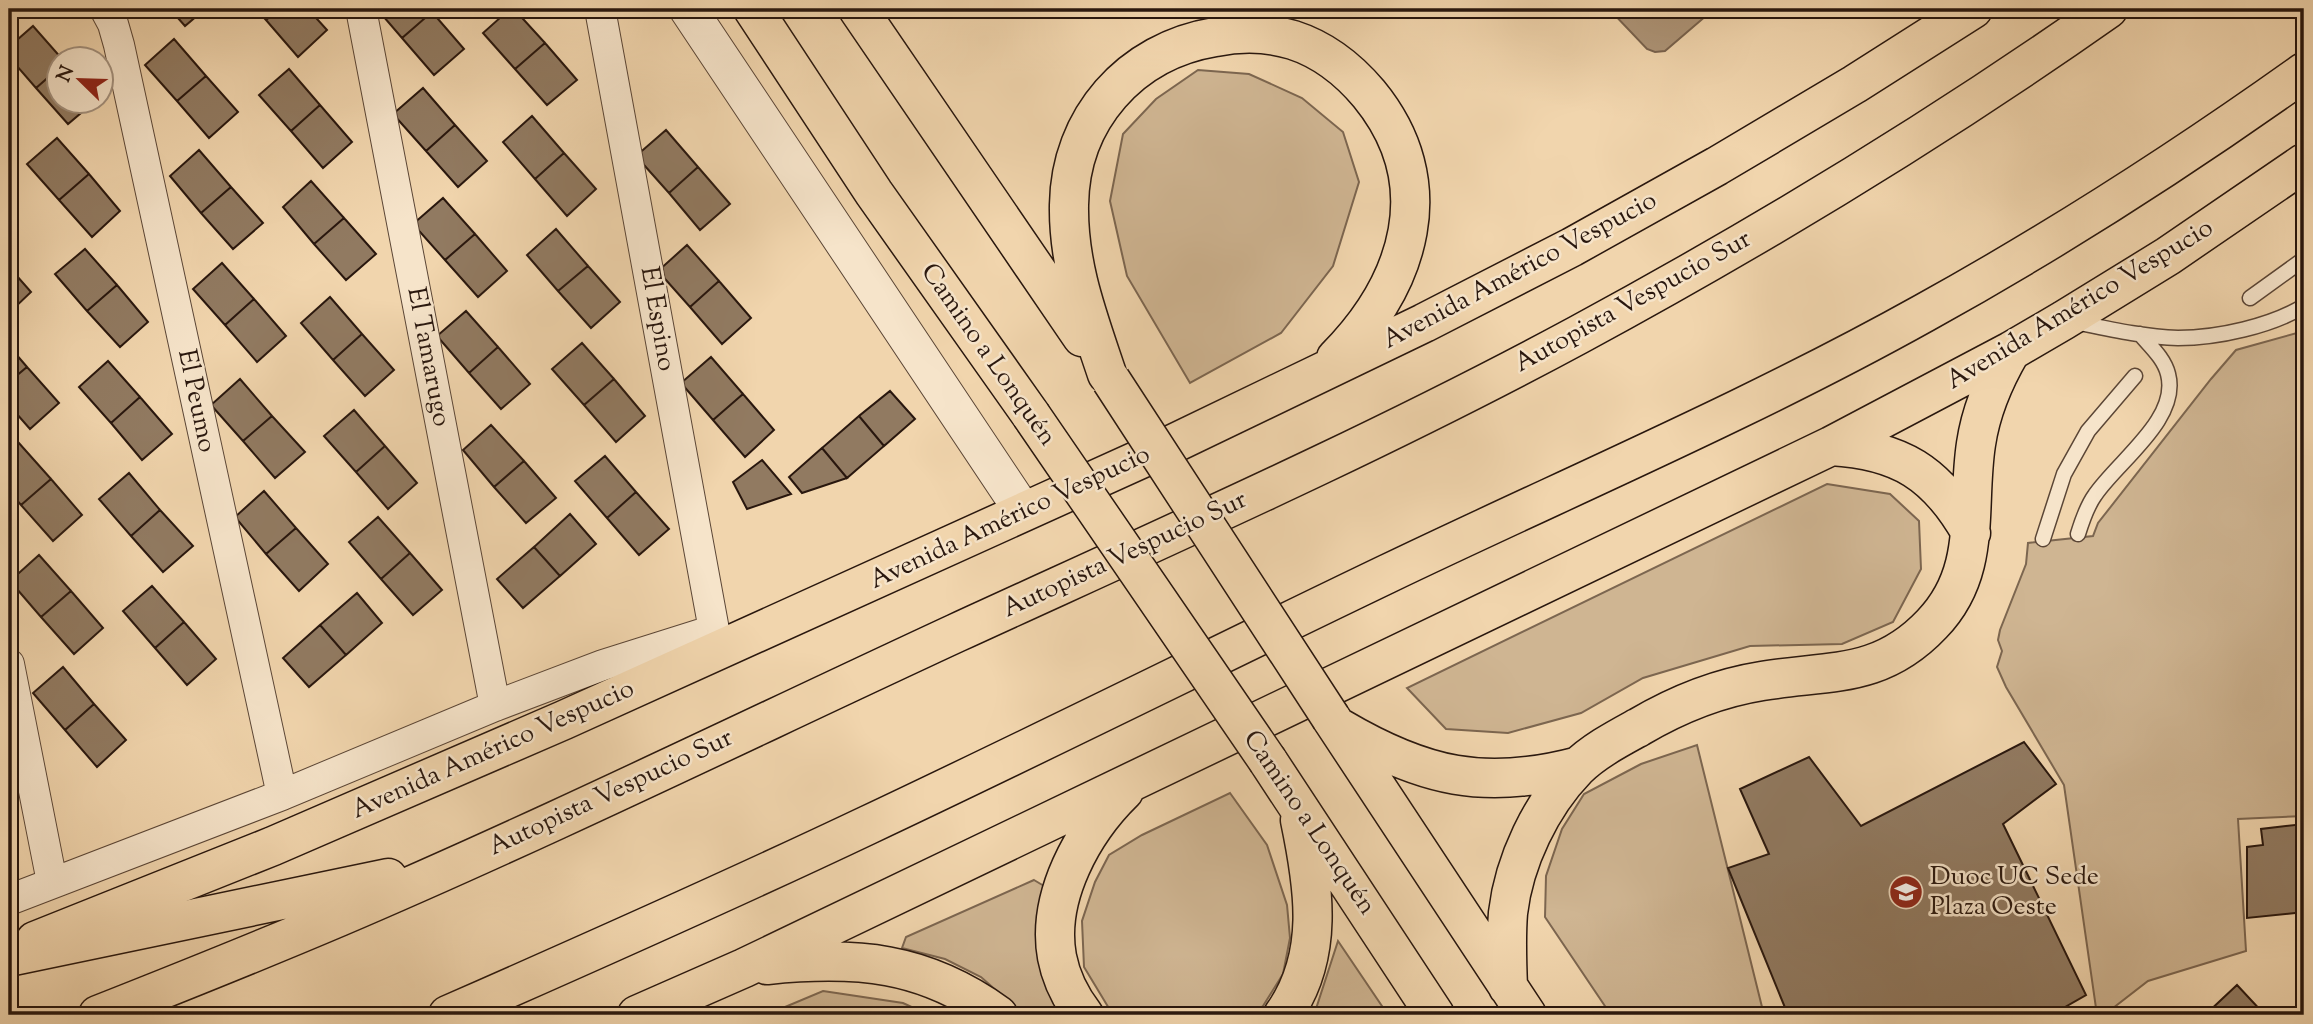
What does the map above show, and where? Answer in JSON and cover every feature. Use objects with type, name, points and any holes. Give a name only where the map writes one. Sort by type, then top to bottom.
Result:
[{"type":"main road","name":"Camino a Lonquén","points":[[753,9],[874,193],[1031,415],[1296,801],[1435,1015]]},
{"type":"main road","points":[[858,9],[1109,377],[1518,1001]]},
{"type":"main road","name":"Avenida Américo Vespucio","points":[[9,954],[273,846],[564,720],[1154,453],[1424,323],[1572,247],[1705,173],[1855,84],[1973,9]]},
{"type":"main road","name":"Autopista Vespucio Sur","points":[[98,1015],[245,957],[462,862],[1426,413],[1564,342],[1711,261],[1979,96],[2108,9]]},
{"type":"main road","points":[[1109,377],[1082,302],[1069,234],[1070,183],[1075,158],[1084,134],[1105,99],[1118,83],[1142,64],[1169,50],[1201,39],[1234,33],[1269,34],[1293,40],[1317,49],[1338,62],[1377,104],[1394,132],[1406,162],[1411,210],[1408,237],[1401,258],[1390,286],[1375,312],[1352,343],[1325,370]]},
{"type":"main road","points":[[448,1015],[867,825],[1809,374],[1921,316],[2031,253],[2222,130],[2304,72]]},
{"type":"main road","name":"Avenida Américo Vespucio","points":[[637,1015],[744,968],[1831,446],[2064,320],[2168,256],[2304,163]]},
{"type":"main road","points":[[1334,722],[1388,754],[1423,768],[1458,776],[1519,778],[1578,766],[1658,716],[1684,703],[1722,690],[1762,681],[1849,671],[1896,654],[1934,622],[1949,602],[1968,557],[1979,426],[1997,374],[2011,351]]},
{"type":"main road","points":[[1831,446],[1880,452],[1903,461],[1924,474],[1943,491],[1959,511],[1971,533]]},
{"type":"main road","points":[[715,630],[834,598]]},
{"type":"main road","points":[[1518,1001],[1508,912],[1515,880],[1539,820],[1578,766]]},
{"type":"main road","points":[[1084,1015],[1063,979],[1057,955],[1059,904],[1079,852],[1113,802],[1134,781]]},
{"type":"main road","points":[[1283,1015],[1304,979],[1311,955],[1313,919],[1306,848],[1296,801]]},
{"type":"main road","points":[[9,954],[462,862]]},
{"type":"main road","points":[[744,968],[793,962],[842,962],[895,967],[924,974],[951,985],[998,1015]]},
{"type":"street","name":"El Peumo","points":[[105,9],[119,45],[282,795]]},
{"type":"street","name":"El Tamarugo","points":[[360,9],[495,706]]},
{"type":"street","name":"El Espino","points":[[600,9],[715,630]]},
{"type":"street","name":"Camino a Lonquén","points":[[688,9],[1023,511]]},
{"type":"street","name":"Avenida Américo Vespucio","points":[[9,900],[282,795],[495,706],[603,665],[715,630]]},
{"type":"street","points":[[9,664],[52,883]]},
{"type":"lane","points":[[2250,298],[2304,259]]},
{"type":"lane","points":[[2064,320],[2140,334],[2181,338],[2241,330],[2286,316],[2304,306]]},
{"type":"lane","points":[[2078,534],[2095,495],[2164,414],[2169,389],[2168,373],[2158,355],[2140,334]]},
{"type":"lane","points":[[2043,539],[2064,474],[2088,431],[2135,376]]},
{"type":"shaded area","points":[[1609,9],[1714,9],[1665,51],[1655,52],[1647,49]]},
{"type":"shaded area","points":[[1198,70],[1249,74],[1302,98],[1343,132],[1359,182],[1333,266],[1281,333],[1190,383],[1127,276],[1110,201],[1123,134],[1156,99]]},
{"type":"shaded area","points":[[2304,331],[2304,816],[2238,819],[2246,951],[2148,981],[2104,1015],[2097,1015],[2064,785],[1997,667],[2002,651],[1998,640],[2000,630],[2026,564],[2028,543],[2093,536],[2098,523],[2236,350]]},
{"type":"shaded area","points":[[1827,484],[1890,494],[1919,521],[1921,569],[1893,622],[1842,644],[1750,646],[1643,678],[1581,713],[1508,733],[1446,729],[1407,688]]},
{"type":"shaded area","points":[[1697,745],[1764,1015],[1611,1015],[1545,917],[1546,876],[1562,829],[1584,794],[1641,764]]},
{"type":"shaded area","points":[[1230,793],[1267,845],[1287,905],[1290,938],[1283,974],[1263,1006],[1251,1015],[1113,1015],[1084,967],[1082,921],[1095,882],[1109,855],[1142,835]]},
{"type":"shaded area","points":[[1034,880],[1044,886],[1042,953],[1047,986],[1062,1015],[1024,1015],[981,977],[945,959],[902,948],[906,937]]},
{"type":"shaded area","points":[[1338,941],[1388,1015],[1314,1015]]},
{"type":"shaded area","points":[[823,991],[903,1003],[929,1015],[766,1015]]},
{"type":"building","points":[[170,9],[205,9],[185,26]]},
{"type":"building","points":[[256,9],[279,9],[266,20]]},
{"type":"building","points":[[279,9],[308,9],[327,30],[298,57],[266,20]]},
{"type":"building","points":[[377,9],[429,9],[432,12],[402,38]]},
{"type":"building","points":[[510,9],[514,9],[545,43],[515,69],[483,33]]},
{"type":"building","points":[[432,12],[464,49],[434,75],[402,38]]},
{"type":"building","points":[[33,26],[51,46],[46,46],[46,79],[36,88],[9,57],[9,47]]},
{"type":"building","points":[[174,39],[206,76],[177,101],[145,65]]},
{"type":"building","points":[[545,43],[577,80],[547,105],[515,69]]},
{"type":"building","points":[[289,69],[320,105],[291,131],[259,95]]},
{"type":"building","points":[[206,76],[238,112],[209,138],[177,101]]},
{"type":"building","points":[[46,79],[46,99],[36,88]]},
{"type":"building","points":[[423,88],[455,125],[426,151],[393,114]]},
{"type":"building","points":[[320,105],[352,142],[323,168],[291,131]]},
{"type":"building","points":[[61,116],[77,116],[68,124]]},
{"type":"building","points":[[532,116],[564,153],[535,179],[503,142]]},
{"type":"building","points":[[455,125],[487,161],[458,187],[426,151]]},
{"type":"building","points":[[666,130],[698,167],[669,193],[636,156]]},
{"type":"building","points":[[57,138],[89,174],[59,200],[27,164]]},
{"type":"building","points":[[199,150],[231,187],[201,213],[170,176]]},
{"type":"building","points":[[564,153],[596,189],[567,216],[535,179]]},
{"type":"building","points":[[698,167],[730,204],[700,230],[669,193]]},
{"type":"building","points":[[89,174],[120,211],[92,237],[59,200]]},
{"type":"building","points":[[311,181],[344,218],[314,244],[283,207]]},
{"type":"building","points":[[231,187],[263,223],[233,249],[201,213]]},
{"type":"building","points":[[443,198],[475,234],[445,260],[413,224]]},
{"type":"building","points":[[344,218],[376,254],[346,280],[314,244]]},
{"type":"building","points":[[556,229],[588,266],[558,291],[527,255]]},
{"type":"building","points":[[475,234],[507,271],[478,297],[445,260]]},
{"type":"building","points":[[687,245],[719,281],[690,307],[658,271]]},
{"type":"building","points":[[85,249],[117,285],[87,311],[55,274]]},
{"type":"building","points":[[222,263],[254,299],[225,325],[193,289]]},
{"type":"building","points":[[588,266],[620,302],[591,328],[558,291]]},
{"type":"building","points":[[9,267],[31,292],[9,313]]},
{"type":"building","points":[[719,281],[751,318],[722,344],[690,307]]},
{"type":"building","points":[[117,285],[148,322],[120,347],[87,311]]},
{"type":"building","points":[[330,297],[362,334],[333,360],[301,323]]},
{"type":"building","points":[[254,299],[286,336],[257,362],[225,325]]},
{"type":"building","points":[[466,311],[498,347],[469,373],[437,336]]},
{"type":"building","points":[[362,334],[394,370],[365,396],[333,360]]},
{"type":"building","points":[[582,343],[614,379],[584,405],[552,369]]},
{"type":"building","points":[[9,346],[27,367],[9,382]]},
{"type":"building","points":[[498,347],[530,384],[501,409],[469,373]]},
{"type":"building","points":[[711,357],[743,394],[713,420],[681,383]]},
{"type":"building","points":[[108,361],[140,397],[111,423],[79,387]]},
{"type":"building","points":[[27,367],[59,403],[30,429],[9,405],[9,382]]},
{"type":"building","points":[[240,379],[272,416],[243,441],[211,405]]},
{"type":"building","points":[[614,379],[645,416],[616,442],[584,405]]},
{"type":"building","points":[[890,391],[915,419],[884,446],[859,416]]},
{"type":"building","points":[[743,394],[774,430],[745,457],[713,420]]},
{"type":"building","points":[[140,397],[172,434],[142,460],[111,423]]},
{"type":"building","points":[[354,410],[385,446],[356,472],[324,436]]},
{"type":"building","points":[[272,416],[305,452],[275,478],[243,441]]},
{"type":"building","points":[[859,416],[884,446],[847,478],[822,448]]},
{"type":"building","points":[[491,425],[524,461],[494,487],[463,450]]},
{"type":"building","points":[[18,442],[51,479],[21,505],[9,491],[9,451]]},
{"type":"building","points":[[385,446],[417,483],[388,509],[356,472]]},
{"type":"building","points":[[822,448],[847,478],[802,493],[789,477]]},
{"type":"building","points":[[605,456],[636,492],[607,518],[575,481]]},
{"type":"building","points":[[762,460],[791,494],[747,509],[733,482]]},
{"type":"building","points":[[524,461],[556,498],[526,523],[494,487]]},
{"type":"building","points":[[129,473],[160,510],[131,536],[99,499]]},
{"type":"building","points":[[51,479],[82,515],[53,541],[21,505]]},
{"type":"building","points":[[264,491],[296,528],[266,554],[235,517]]},
{"type":"building","points":[[636,492],[669,529],[639,555],[607,518]]},
{"type":"building","points":[[160,510],[193,546],[163,572],[131,536]]},
{"type":"building","points":[[570,514],[596,544],[560,576],[534,547]]},
{"type":"building","points":[[378,517],[410,553],[381,579],[349,542]]},
{"type":"building","points":[[296,528],[328,564],[299,591],[266,554]]},
{"type":"building","points":[[534,547],[560,576],[523,608],[497,579]]},
{"type":"building","points":[[410,553],[442,590],[413,615],[381,579]]},
{"type":"building","points":[[39,555],[71,591],[41,617],[10,581]]},
{"type":"building","points":[[152,586],[184,622],[155,648],[123,611]]},
{"type":"building","points":[[71,591],[103,628],[74,654],[41,617]]},
{"type":"building","points":[[357,593],[382,623],[346,655],[320,625]]},
{"type":"building","points":[[184,622],[216,659],[187,685],[155,648]]},
{"type":"building","points":[[320,625],[346,655],[309,687],[283,658]]},
{"type":"building","points":[[63,667],[94,704],[65,730],[33,693]]},
{"type":"building","points":[[94,704],[126,740],[97,767],[65,730]]},
{"type":"building","name":"Duoc UC Sede Plaza Oeste","points":[[2024,742],[2056,784],[2003,824],[2086,995],[2051,1015],[1788,1015],[1728,868],[1769,854],[1740,789],[1809,757],[1861,826]]},
{"type":"building","points":[[2304,824],[2304,912],[2247,918],[2247,847],[2263,845],[2261,829]]},
{"type":"building","points":[[2237,985],[2265,1015],[2205,1015]]},
{"type":"place","name":"Duoc UC Sede Plaza Oeste","points":[[1906,892]]}]
